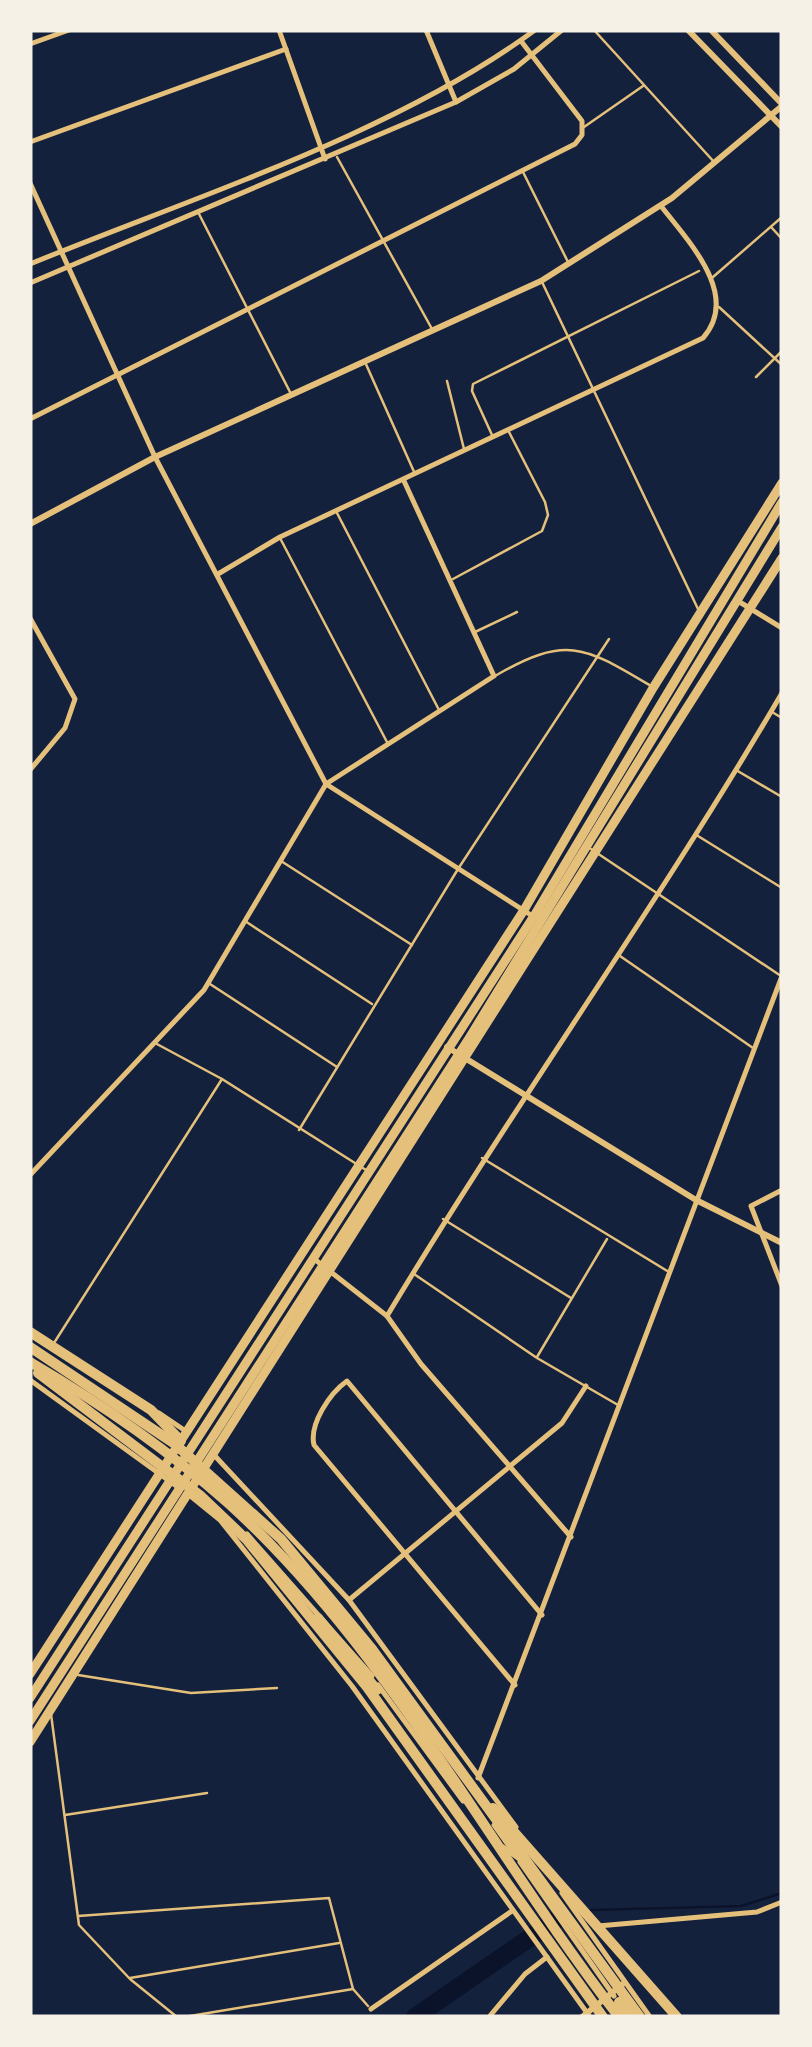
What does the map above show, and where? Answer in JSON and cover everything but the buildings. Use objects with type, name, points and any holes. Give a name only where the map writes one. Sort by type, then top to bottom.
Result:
[{"type":"highway","points":[[30,1332],[151,1410],[281,1539],[372,1649],[640,2017]]},
{"type":"highway","points":[[30,1347],[109,1396],[206,1467]]},
{"type":"highway","points":[[30,1364],[158,1446],[230,1505],[273,1550],[398,1702],[619,2017]]},
{"type":"highway","points":[[30,1364],[201,1496],[247,1540],[366,1687],[602,2017]]},
{"type":"highway","points":[[216,1517],[257,1554]]},
{"type":"highway","points":[[268,1564],[357,1662],[506,1875],[561,1930]]},
{"type":"highway","points":[[432,1734],[678,2017]]},
{"type":"highway","points":[[616,1998],[630,2017]]},
{"type":"main road","points":[[362,1168],[458,1054],[537,919],[653,688],[782,482]]},
{"type":"main road","points":[[30,1742],[331,1271],[537,919],[663,694],[782,502]]},
{"type":"main road","points":[[30,1674],[191,1435],[439,1043],[537,919],[587,846],[782,527]]},
{"type":"main road","points":[[537,919],[597,853],[782,558]]},
{"type":"main road","points":[[30,1721],[321,1263],[381,1181]]},
{"type":"main road","points":[[30,1698],[163,1476]]},
{"type":"street","points":[[30,44],[69,30]]},
{"type":"street","points":[[279,30],[326,160]]},
{"type":"street","points":[[426,30],[456,102]]},
{"type":"street","points":[[30,264],[320,146],[449,85],[535,30]]},
{"type":"street","points":[[30,282],[336,156],[456,102],[532,56],[562,30]]},
{"type":"street","points":[[688,30],[782,127]]},
{"type":"street","points":[[30,524],[155,457],[542,281],[661,206],[716,164],[782,105],[711,30]]},
{"type":"street","points":[[30,419],[575,144],[583,128],[577,112],[520,40]]},
{"type":"street","points":[[30,142],[286,49]]},
{"type":"street","points":[[30,184],[155,457],[326,784],[537,919]]},
{"type":"street","points":[[218,574],[280,537],[703,338],[715,322],[718,306],[712,278],[661,206]]},
{"type":"street","points":[[30,1175],[208,983],[326,784],[494,676],[404,480]]},
{"type":"street","points":[[738,601],[782,628]]},
{"type":"street","points":[[30,770],[65,728],[75,700],[31,622]]},
{"type":"street","points":[[388,1316],[443,1219],[619,955],[782,693]]},
{"type":"street","points":[[470,1854],[463,1802],[479,1777],[516,1685],[782,976]]},
{"type":"street","points":[[439,1043],[696,1200],[763,1237],[782,1243]]},
{"type":"street","points":[[782,1190],[751,1206],[782,1286]]},
{"type":"street","points":[[307,1255],[388,1316],[421,1364],[571,1538]]},
{"type":"street","points":[[30,1332],[205,1446],[348,1600],[650,2017]]},
{"type":"street","points":[[30,1380],[216,1517],[352,1686],[586,2016],[616,1998],[624,1983]]},
{"type":"street","points":[[516,1685],[314,1445],[317,1423],[347,1381],[542,1615]]},
{"type":"street","points":[[348,1600],[562,1424],[586,1386]]},
{"type":"street","points":[[216,1517],[214,1499],[226,1486],[252,1496]]},
{"type":"street","points":[[216,1517],[232,1519],[270,1555],[360,1659],[463,1802],[521,1863],[541,1862]]},
{"type":"street","points":[[470,1791],[554,1912],[561,1930],[616,1998]]},
{"type":"street","points":[[586,1927],[758,1912],[782,1902]]},
{"type":"street","points":[[371,2009],[512,1910]]},
{"type":"street","points":[[489,2017],[525,1974],[547,1957]]},
{"type":"lane","points":[[594,30],[716,164]]},
{"type":"lane","points":[[583,128],[644,85]]},
{"type":"lane","points":[[336,156],[432,330]]},
{"type":"lane","points":[[522,172],[569,264]]},
{"type":"lane","points":[[197,212],[291,393]]},
{"type":"lane","points":[[712,278],[782,216]]},
{"type":"lane","points":[[771,227],[782,239]]},
{"type":"lane","points":[[492,436],[472,391],[473,384],[698,272]]},
{"type":"lane","points":[[542,281],[706,629]]},
{"type":"lane","points":[[718,306],[782,365]]},
{"type":"lane","points":[[756,377],[782,351]]},
{"type":"lane","points":[[365,361],[415,475]]},
{"type":"lane","points":[[447,381],[464,450]]},
{"type":"lane","points":[[449,581],[542,530],[548,515],[508,429]]},
{"type":"lane","points":[[336,512],[440,711]]},
{"type":"lane","points":[[280,537],[388,744]]},
{"type":"lane","points":[[473,633],[517,612]]},
{"type":"lane","points":[[299,1130],[458,868],[609,638]]},
{"type":"lane","points":[[494,676],[545,652],[578,649],[599,655],[663,694]]},
{"type":"lane","points":[[771,711],[782,718]]},
{"type":"lane","points":[[735,769],[782,798]]},
{"type":"lane","points":[[695,834],[782,888]]},
{"type":"lane","points":[[587,846],[782,976]]},
{"type":"lane","points":[[280,860],[412,945]]},
{"type":"lane","points":[[244,920],[374,1005]]},
{"type":"lane","points":[[619,955],[754,1048]]},
{"type":"lane","points":[[208,983],[337,1067]]},
{"type":"lane","points":[[153,1042],[222,1079],[381,1181]]},
{"type":"lane","points":[[53,1344],[222,1079]]},
{"type":"lane","points":[[482,1158],[608,1238],[670,1272]]},
{"type":"lane","points":[[443,1219],[571,1298]]},
{"type":"lane","points":[[536,1358],[608,1238]]},
{"type":"lane","points":[[413,1274],[536,1358],[619,1406]]},
{"type":"lane","points":[[72,1674],[191,1693],[277,1688]]},
{"type":"lane","points":[[42,1700],[50,1710],[79,1925],[130,1978],[177,2017]]},
{"type":"lane","points":[[65,1815],[207,1793]]},
{"type":"lane","points":[[78,1916],[328,1898],[353,1989],[371,2009]]},
{"type":"lane","points":[[130,1978],[341,1943]]},
{"type":"lane","points":[[184,2017],[353,1989]]},
{"type":"waterway","points":[[591,1910],[741,1906],[782,1893]]},
{"type":"waterway","points":[[415,2017],[557,1919]]}]
